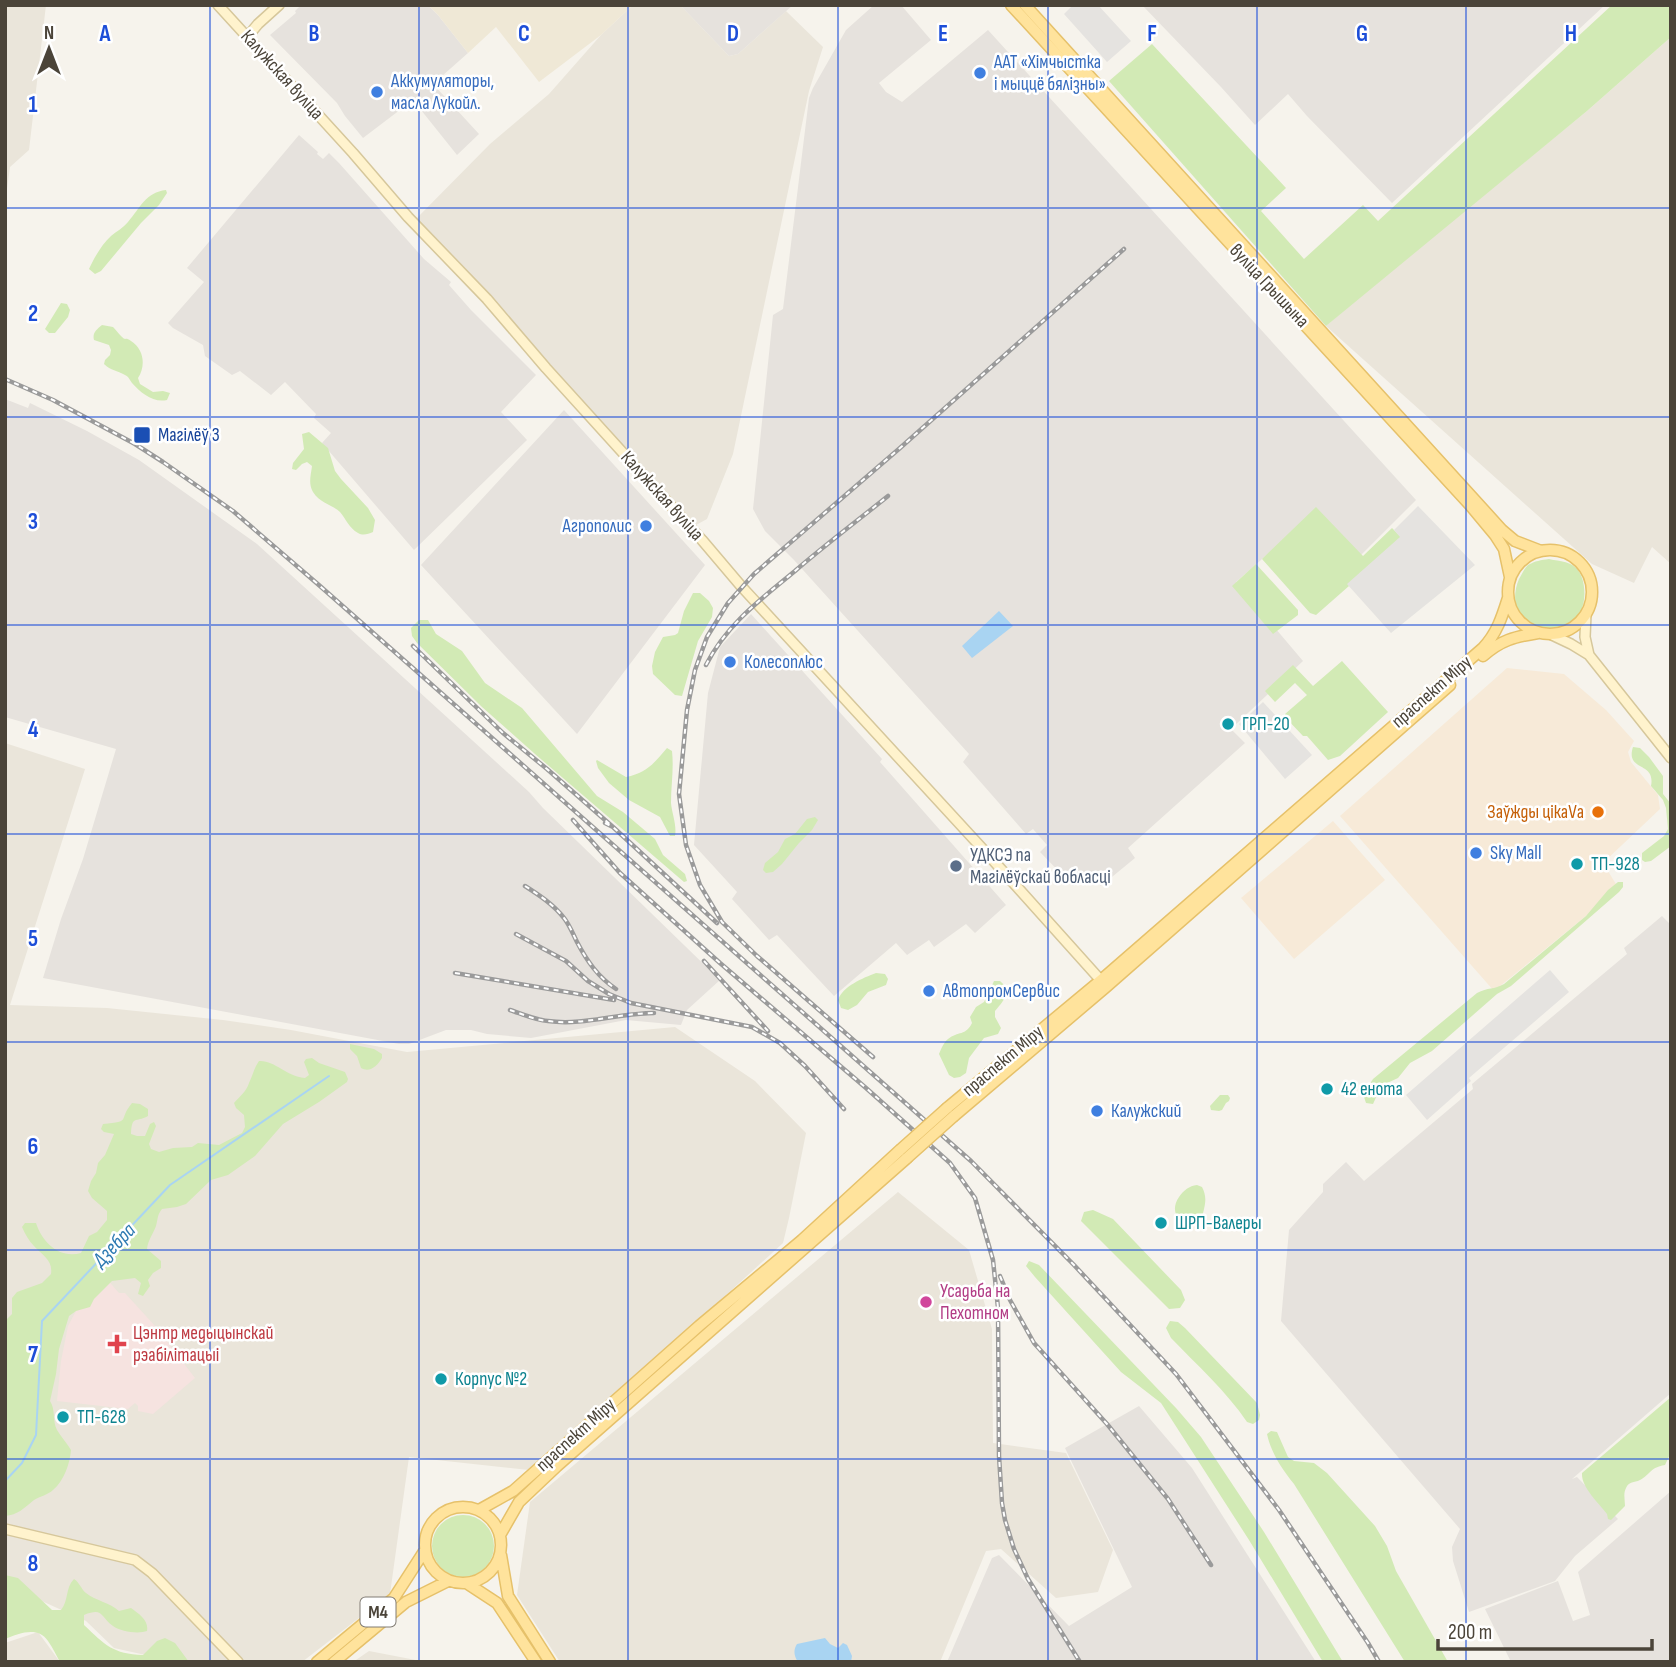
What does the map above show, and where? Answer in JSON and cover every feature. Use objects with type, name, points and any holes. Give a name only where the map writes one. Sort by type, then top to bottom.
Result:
[{"type":"main road","name":"вуліца Грышына","points":[[1011,5],[1470,505],[1504,549],[1510,577]]},
{"type":"main road","name":"вуліца Грышына","points":[[1025,5],[1502,530],[1515,541],[1541,551]]},
{"type":"main road","points":[[1541,551],[1562,552],[1575,558],[1585,568],[1591,580],[1592,594],[1587,614],[1572,629],[1552,635],[1538,633],[1520,622],[1512,611],[1508,598],[1510,577],[1518,565],[1528,556],[1541,551]]},
{"type":"main road","name":"праспект Міру","points":[[317,1662],[394,1598],[425,1550],[428,1530],[435,1519],[459,1507],[479,1510],[513,1491],[699,1326],[904,1154],[954,1116],[1483,648],[1500,624],[1508,598]]},
{"type":"main road","name":"праспект Міру","points":[[550,1662],[508,1596],[500,1554],[500,1535],[519,1502],[686,1351],[808,1247],[904,1154],[947,1108],[1103,983],[1495,646],[1512,637],[1538,633]]},
{"type":"main road","points":[[479,1510],[494,1523],[500,1535]]},
{"type":"main road","points":[[425,1550],[432,1568],[448,1581],[468,1584],[497,1602],[536,1662]]},
{"type":"main road","points":[[468,1584],[491,1572],[500,1554]]},
{"type":"main road","name":"М4","points":[[334,1662],[406,1602],[448,1581]]},
{"type":"street","name":"Калужская вуліца","points":[[218,5],[408,217],[487,299],[741,586],[1103,983]]},
{"type":"street","points":[[248,36],[279,5]]},
{"type":"street","points":[[1587,614],[1585,637],[1589,655]]},
{"type":"street","points":[[1552,635],[1589,655],[1671,758]]},
{"type":"street","points":[[5,1529],[135,1560],[152,1573],[238,1662]]},
{"type":"shaded area","points":[[5,5],[46,5],[29,150],[10,167],[7,189],[5,189]]},
{"type":"shaded area","points":[[301,5],[428,5],[468,53],[433,84],[479,134],[457,155],[413,100],[363,138],[337,103],[270,35],[296,13]]},
{"type":"shaded area","points":[[428,5],[633,5],[601,35],[539,82],[496,27],[468,53]]},
{"type":"shaded area","points":[[633,5],[680,5],[729,56],[738,54],[786,11],[823,47],[809,91],[733,454],[707,519],[696,525],[669,500],[414,221],[490,144],[549,94],[601,35]]},
{"type":"shaded area","points":[[680,5],[793,5],[738,54],[729,56]]},
{"type":"shaded area","points":[[874,5],[901,5],[931,40],[879,83],[886,92],[902,102],[988,30],[1416,500],[1352,564],[1312,515],[1236,582],[1303,661],[1231,729],[1245,743],[1128,848],[1135,858],[1101,886],[1091,876],[1085,875],[1073,886],[1040,852],[1047,845],[1033,829],[1026,834],[963,762],[969,754],[765,531],[753,509],[773,315],[783,309],[809,98],[846,30]]},
{"type":"shaded area","points":[[1073,5],[1098,5],[1131,41],[1107,62],[1064,14]]},
{"type":"shaded area","points":[[1142,5],[1605,5],[1392,203],[1288,94],[1255,125]]},
{"type":"shaded area","points":[[1671,37],[1671,564],[1652,547],[1634,583],[1592,564],[1326,326],[1587,111]]},
{"type":"shaded area","points":[[299,135],[323,159],[329,153],[339,163],[424,259],[451,282],[449,285],[471,310],[536,375],[501,412],[527,440],[414,550],[322,443],[331,433],[314,418],[316,414],[285,382],[271,395],[240,371],[232,375],[205,356],[203,345],[168,323],[204,282],[187,268]]},
{"type":"shaded area","points":[[5,399],[28,408],[30,403],[139,460],[257,544],[529,792],[720,980],[687,1010],[681,1025],[626,1020],[531,1038],[471,1030],[446,1030],[409,1044],[399,1044],[43,978],[116,749],[5,717]]},
{"type":"shaded area","points":[[564,410],[705,565],[577,734],[421,565]]},
{"type":"shaded area","points":[[1418,506],[1475,565],[1391,633],[1347,584],[1400,537],[1394,530]]},
{"type":"shaded area","points":[[751,614],[882,759],[880,762],[1006,905],[975,933],[966,924],[934,947],[929,940],[907,955],[896,943],[834,996],[777,935],[769,940],[732,899],[737,892],[694,845],[708,693],[720,647]]},
{"type":"shaded area","points":[[1507,668],[1564,674],[1606,710],[1634,741],[1628,752],[1631,762],[1658,795],[1660,809],[1603,863],[1619,889],[1494,991],[1340,816]]},
{"type":"shaded area","points":[[1263,702],[1312,755],[1285,779],[1239,724]]},
{"type":"shaded area","points":[[5,743],[85,769],[10,1005],[107,1008],[223,1020],[407,1052],[675,1027],[755,1081],[806,1133],[783,1243],[633,1380],[529,1470],[409,1457],[390,1594],[302,1662],[156,1662],[150,1656],[114,1648],[86,1621],[35,1598],[5,1605]]},
{"type":"shaded area","points":[[1333,821],[1385,880],[1294,959],[1241,898]]},
{"type":"shaded area","points":[[1662,916],[1671,925],[1671,1393],[1572,1479],[1577,1477],[1618,1519],[1575,1556],[1555,1581],[1469,1612],[1453,1561],[1452,1547],[1460,1529],[1281,1321],[1289,1230],[1323,1192],[1323,1184],[1346,1162],[1364,1181],[1473,1089],[1472,1084],[1627,954],[1624,948]]},
{"type":"shaded area","points":[[1550,970],[1569,992],[1469,1078],[1471,1081],[1427,1120],[1406,1095]]},
{"type":"shaded area","points":[[898,1192],[969,1250],[992,1329],[993,1443],[1066,1453],[1113,1550],[1098,1592],[1056,1598],[1001,1549],[986,1551],[940,1662],[560,1662],[517,1595],[530,1502]]},
{"type":"shaded area","name":"Цэнтр медыцынскай рэабілітацыі","points":[[106,1278],[119,1293],[125,1293],[156,1327],[195,1378],[153,1414],[138,1411],[135,1403],[128,1409],[57,1401],[68,1326],[84,1296]]},
{"type":"shaded area","points":[[1139,1406],[1192,1468],[1316,1662],[947,1662],[992,1558],[999,1555],[1069,1626],[1132,1587],[1065,1448]]},
{"type":"shaded area","points":[[1671,1491],[1671,1662],[1511,1662],[1485,1609],[1558,1581],[1573,1621],[1590,1615],[1578,1572]]},
{"type":"shaded area","points":[[38,1632],[60,1662],[5,1662],[5,1643]]},
{"type":"shaded area","points":[[369,1651],[426,1662],[353,1662]]},
{"type":"green space","points":[[1612,5],[1671,5],[1671,37],[1587,111],[1326,326],[1109,81],[1152,44],[1286,188],[1261,211],[1304,259],[1363,205],[1378,221]]},
{"type":"green space","points":[[166,190],[167,193],[159,205],[101,271],[95,274],[89,269],[104,243],[126,224],[153,194]]},
{"type":"green space","points":[[61,303],[67,304],[70,310],[68,317],[55,333],[49,333],[45,329]]},
{"type":"green space","points":[[102,325],[113,327],[123,338],[139,348],[142,358],[138,378],[140,384],[153,392],[170,393],[167,400],[148,396],[126,376],[104,364],[110,355],[109,345],[94,340],[95,331]]},
{"type":"green space","points":[[309,432],[328,448],[335,471],[368,508],[375,520],[373,532],[364,535],[358,533],[340,512],[316,496],[310,479],[312,466],[307,462],[296,470],[292,469],[293,463],[304,449],[302,434]]},
{"type":"green space","points":[[1316,507],[1363,556],[1392,528],[1401,537],[1316,615],[1310,613],[1262,559]]},
{"type":"green space","points":[[1549,559],[1569,564],[1579,571],[1583,582],[1584,602],[1580,613],[1568,624],[1552,630],[1541,630],[1533,628],[1521,618],[1517,611],[1515,595],[1519,579],[1528,565]]},
{"type":"green space","points":[[1256,564],[1298,610],[1298,615],[1273,634],[1232,586]]},
{"type":"green space","points":[[693,593],[700,593],[713,608],[712,617],[698,641],[682,696],[675,695],[653,674],[652,666],[655,652],[663,637],[678,633],[684,611]]},
{"type":"green space","points":[[419,620],[428,620],[436,634],[462,651],[485,683],[522,708],[597,796],[623,812],[655,839],[663,855],[685,874],[687,881],[684,882],[482,707],[417,643],[411,628]]},
{"type":"green space","points":[[1342,661],[1388,712],[1340,756],[1328,760],[1307,736],[1303,736],[1285,717],[1285,714],[1307,695],[1295,683],[1275,702],[1265,691],[1293,665],[1313,686]]},
{"type":"green space","points":[[1633,747],[1640,748],[1663,776],[1663,794],[1671,804],[1671,846],[1651,861],[1645,862],[1642,860],[1642,853],[1664,836],[1668,829],[1666,808],[1651,786],[1649,773],[1633,760]]},
{"type":"green space","points":[[667,748],[672,751],[671,803],[675,836],[670,836],[660,817],[629,800],[609,783],[596,761],[626,777],[645,770]]},
{"type":"green space","points":[[815,817],[818,820],[812,830],[782,864],[773,872],[766,873],[763,870],[765,863],[778,852],[785,839],[795,834],[807,819]]},
{"type":"green space","points":[[1618,882],[1623,882],[1619,892],[1432,1051],[1410,1063],[1398,1078],[1385,1084],[1373,1104],[1366,1103],[1364,1097],[1373,1079],[1477,993],[1504,984],[1586,916]]},
{"type":"green space","points":[[876,973],[885,974],[888,979],[886,985],[868,992],[857,1005],[848,1010],[841,1008],[838,1000],[844,991]]},
{"type":"green space","points":[[994,981],[1000,981],[1006,989],[1001,1004],[995,1011],[1001,1028],[998,1034],[984,1038],[969,1058],[966,1073],[954,1078],[949,1075],[939,1054],[948,1039],[970,1027],[970,1017],[976,1007],[984,1002]]},
{"type":"green space","points":[[350,1044],[374,1049],[382,1054],[382,1058],[373,1068],[361,1068]]},
{"type":"green space","points":[[312,1058],[345,1072],[347,1082],[283,1124],[255,1156],[228,1175],[211,1180],[186,1204],[162,1209],[147,1249],[161,1261],[161,1268],[148,1280],[150,1286],[143,1296],[138,1294],[141,1283],[135,1278],[112,1281],[94,1299],[90,1307],[69,1316],[59,1349],[50,1401],[57,1430],[71,1450],[68,1466],[51,1492],[34,1500],[17,1513],[5,1516],[5,1321],[12,1314],[12,1298],[17,1292],[42,1283],[51,1274],[49,1262],[30,1242],[22,1227],[25,1223],[36,1223],[42,1237],[52,1247],[66,1254],[81,1253],[89,1236],[97,1232],[107,1220],[107,1211],[88,1191],[98,1163],[105,1155],[114,1134],[104,1132],[101,1129],[103,1124],[121,1121],[132,1103],[140,1104],[148,1109],[148,1116],[133,1122],[131,1134],[145,1136],[150,1124],[154,1122],[156,1126],[149,1144],[151,1149],[159,1152],[192,1147],[198,1143],[219,1145],[242,1133],[245,1127],[244,1115],[234,1103],[246,1089],[259,1061],[305,1078],[309,1075],[304,1062]]},
{"type":"green space","points":[[1220,1095],[1228,1095],[1229,1101],[1222,1110],[1211,1110],[1210,1106]]},
{"type":"green space","points":[[1197,1185],[1202,1187],[1205,1198],[1201,1218],[1196,1223],[1184,1223],[1175,1213],[1175,1205],[1185,1190]]},
{"type":"green space","points":[[1093,1210],[1113,1219],[1181,1290],[1185,1300],[1180,1308],[1169,1309],[1081,1221],[1084,1212]]},
{"type":"green space","points":[[1029,1261],[1039,1265],[1201,1437],[1264,1532],[1343,1662],[1323,1662],[1161,1403],[1121,1372],[1035,1277],[1026,1266]]},
{"type":"green space","points":[[1170,1321],[1178,1322],[1185,1328],[1257,1403],[1259,1420],[1253,1424],[1247,1422],[1221,1389],[1171,1338],[1166,1328]]},
{"type":"green space","points":[[1671,1397],[1671,1452],[1665,1465],[1629,1484],[1625,1492],[1625,1506],[1611,1520],[1608,1519],[1587,1489],[1582,1473]]},
{"type":"green space","points":[[1271,1431],[1277,1432],[1288,1457],[1294,1461],[1314,1463],[1327,1473],[1375,1526],[1387,1546],[1396,1571],[1448,1662],[1405,1662],[1285,1473],[1271,1448],[1267,1434]]},
{"type":"green space","points":[[457,1515],[469,1515],[485,1524],[492,1534],[492,1558],[485,1568],[469,1577],[457,1577],[446,1572],[437,1563],[432,1552],[432,1540],[437,1529],[446,1520]]},
{"type":"green space","points":[[5,1575],[18,1578],[52,1610],[61,1610],[74,1579],[90,1596],[119,1611],[131,1608],[146,1624],[147,1631],[130,1632],[113,1626],[99,1613],[84,1615],[84,1625],[104,1643],[124,1653],[143,1655],[157,1641],[165,1638],[175,1643],[189,1662],[60,1662],[44,1636],[34,1632],[5,1639]]},
{"type":"water","points":[[999,611],[1013,626],[972,658],[962,646]]},
{"type":"water","points":[[825,1638],[838,1648],[843,1643],[847,1645],[852,1656],[851,1662],[798,1662],[794,1653],[797,1644]]},
{"type":"waterway","name":"Дзебра","points":[[5,1481],[22,1463],[36,1435],[42,1321],[170,1185],[329,1076]]},
{"type":"railway","points":[[873,1057],[722,922],[700,885],[686,845],[679,794],[687,710],[695,670],[707,637],[728,603],[754,574],[1124,249]]},
{"type":"railway","points":[[5,379],[53,400],[135,444],[233,511],[971,1161],[1176,1374],[1279,1510],[1379,1662]]},
{"type":"railway","points":[[706,665],[714,650],[745,614],[888,496]]},
{"type":"railway","points":[[413,646],[503,733],[613,827]]},
{"type":"railway","points":[[573,820],[620,873],[950,1163],[975,1198],[993,1260],[998,1308],[999,1456],[1005,1520],[1014,1549],[1028,1579],[1080,1662]]},
{"type":"railway","points":[[605,823],[613,827],[717,923]]},
{"type":"railway","points":[[525,886],[560,913],[589,962],[598,974],[616,989]]},
{"type":"railway","points":[[516,934],[566,961],[588,981],[609,994],[631,1003],[752,1027],[780,1043],[844,1109]]},
{"type":"railway","points":[[704,961],[768,1031]]},
{"type":"railway","points":[[455,973],[614,1000]]},
{"type":"railway","points":[[510,1010],[538,1019],[561,1022],[654,1013]]},
{"type":"railway","points":[[1000,1276],[1034,1343],[1107,1424],[1168,1499],[1211,1565]]},
{"type":"place","name":"ААТ «Хімчыстка і мыццё бялізны»","points":[[980,73]]},
{"type":"place","name":"Аккумуляторы, масла Лукойл.","points":[[377,92]]},
{"type":"place","name":"Магілёў 3","points":[[142,435]]},
{"type":"place","name":"Агрополис","points":[[646,526]]},
{"type":"place","name":"Колесоплюс","points":[[730,662]]},
{"type":"place","name":"ГРП-20","points":[[1228,724]]},
{"type":"place","name":"Заўжды цікаVа","points":[[1598,812]]},
{"type":"place","name":"Sky Mall","points":[[1476,853]]},
{"type":"place","name":"ТП-928","points":[[1577,864]]},
{"type":"place","name":"УДКСЭ па Магілёўскай вобласці","points":[[956,866]]},
{"type":"place","name":"АвтопромСервис","points":[[929,991]]},
{"type":"place","name":"42 енота","points":[[1327,1089]]},
{"type":"place","name":"Калужский","points":[[1097,1111]]},
{"type":"place","name":"ШРП-Валеры","points":[[1161,1223]]},
{"type":"place","name":"Усадьба на Пехотном","points":[[926,1302]]},
{"type":"place","name":"Цэнтр медыцынскай рэабілітацыі","points":[[117,1344]]},
{"type":"place","name":"Корпус №2","points":[[441,1379]]},
{"type":"place","name":"ТП-628","points":[[63,1417]]}]
